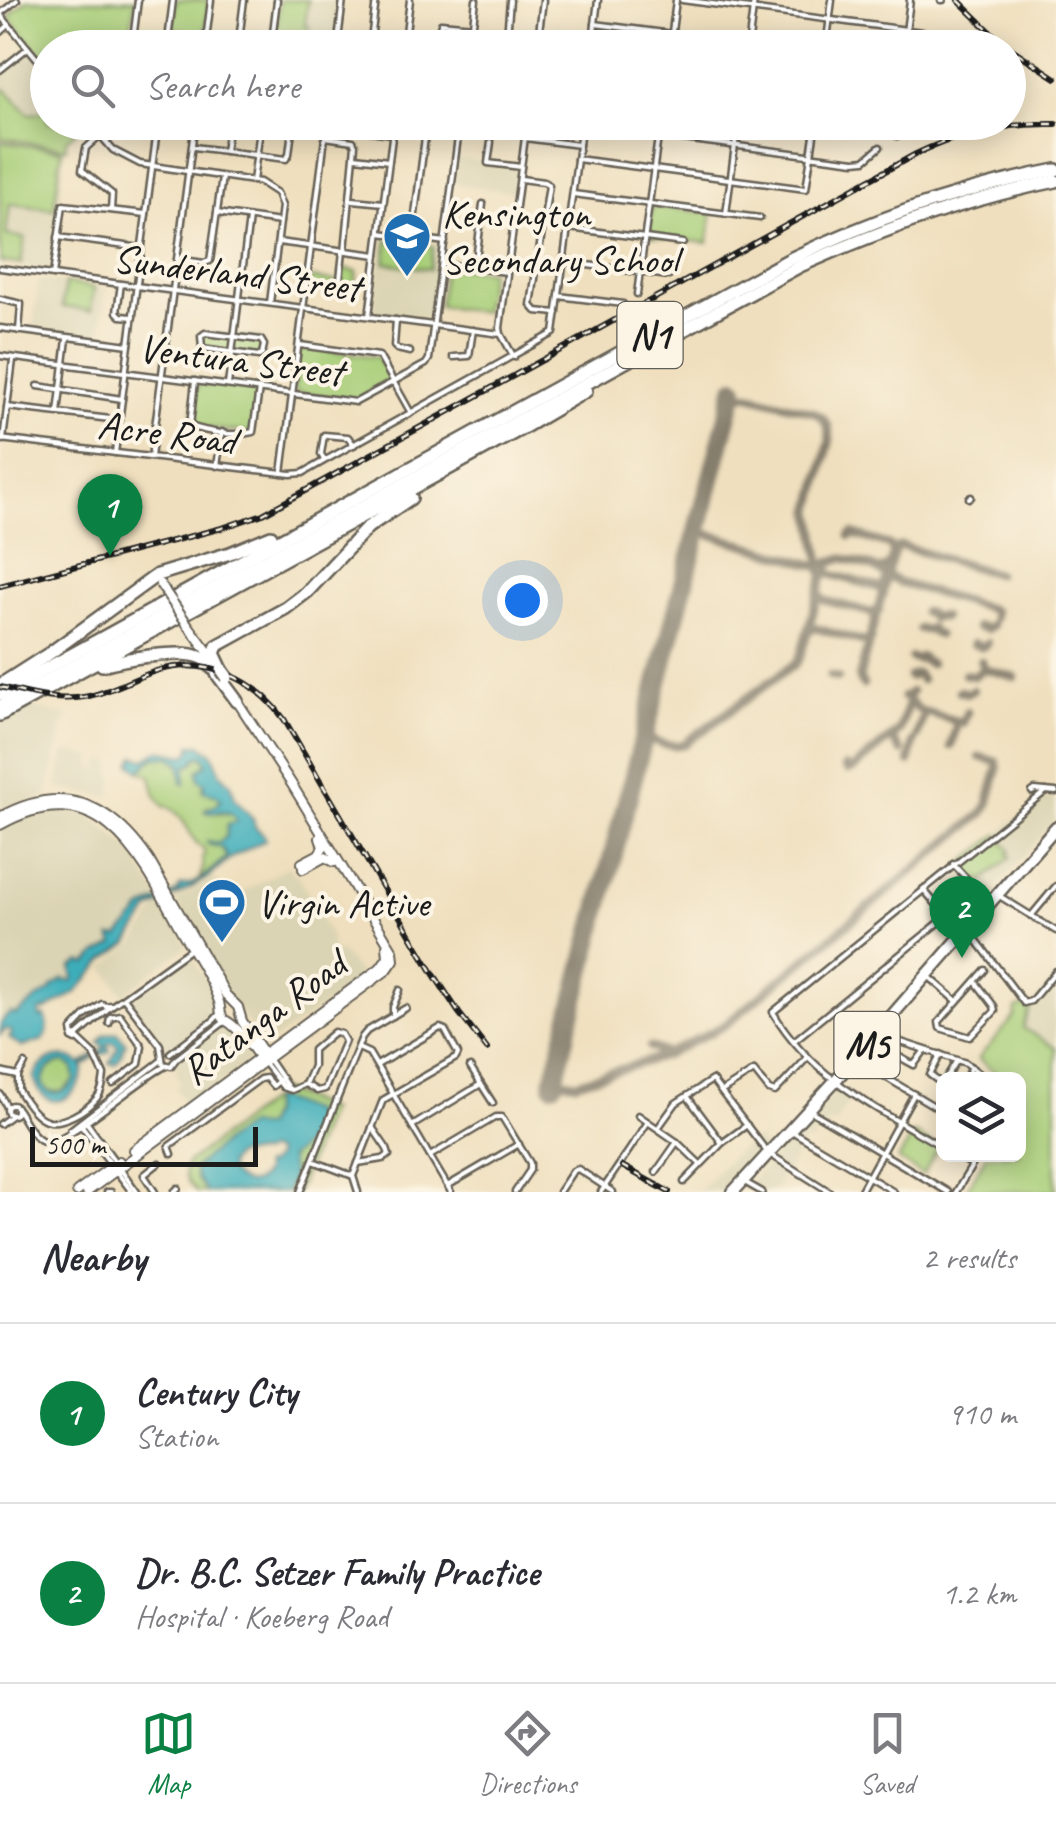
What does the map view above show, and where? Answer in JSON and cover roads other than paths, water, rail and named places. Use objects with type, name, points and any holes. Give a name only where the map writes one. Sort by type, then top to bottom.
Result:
[{"type":"highway","name":"N1","points":[[0,694],[757,276],[892,215],[1056,170]]},
{"type":"highway","name":"N1","points":[[0,706],[800,266],[954,206],[1056,181]]},
{"type":"highway","points":[[0,715],[481,452],[691,325]]},
{"type":"highway","points":[[240,704],[221,673],[214,653],[218,646],[296,600],[318,582],[368,526],[481,452]]},
{"type":"highway","points":[[0,685],[157,580],[248,547],[414,466]]},
{"type":"highway","points":[[165,656],[233,636]]},
{"type":"highway","points":[[52,687],[115,661],[165,656],[198,656],[221,673]]},
{"type":"main road","points":[[157,580],[221,673]]},
{"type":"main road","points":[[240,704],[392,951],[390,962]]},
{"type":"main road","points":[[0,817],[32,802],[50,799],[72,801],[102,812],[118,823],[138,843],[194,947],[215,990],[222,1017],[264,1058]]},
{"type":"main road","points":[[0,825],[45,806],[78,810],[112,829],[144,864]]},
{"type":"main road","points":[[306,807],[323,848],[302,866],[331,858],[362,902]]},
{"type":"main road","name":"M5","points":[[740,1189],[970,935],[999,896],[1052,840],[1056,827]]},
{"type":"main road","points":[[138,843],[135,848],[168,899]]},
{"type":"main road","points":[[194,947],[232,1004]]},
{"type":"main road","name":"Ratanga Road","points":[[264,1058],[390,962]]},
{"type":"main road","name":"Ratanga Road","points":[[86,1192],[387,970],[390,962]]},
{"type":"main road","name":"M5","points":[[770,1155],[860,1062],[929,977]]},
{"type":"main road","points":[[221,1010],[226,1004],[238,1007],[264,1058]]},
{"type":"main road","points":[[228,1022],[240,1014]]},
{"type":"main road","points":[[252,1034],[268,1046],[283,1040]]},
{"type":"main road","name":"Ratanga Road","points":[[77,1192],[116,1167]]},
{"type":"street","points":[[17,0],[0,14],[30,50]]},
{"type":"street","points":[[134,30],[138,0]]},
{"type":"street","points":[[169,30],[173,0]]},
{"type":"street","points":[[207,30],[211,0]]},
{"type":"street","points":[[240,30],[244,0]]},
{"type":"street","points":[[273,30],[277,0]]},
{"type":"street","points":[[339,30],[343,0]]},
{"type":"street","points":[[372,30],[376,0]]},
{"type":"street","points":[[406,30],[410,0]]},
{"type":"street","points":[[472,30],[476,0]]},
{"type":"street","points":[[508,30],[510,0]]},
{"type":"street","points":[[539,30],[543,0]]},
{"type":"street","points":[[594,30],[598,0]]},
{"type":"street","points":[[673,30],[679,0],[912,30]]},
{"type":"street","points":[[750,30],[754,0]]},
{"type":"street","points":[[828,30],[832,0]]},
{"type":"street","points":[[906,29],[910,0]]},
{"type":"street","points":[[439,30],[441,22],[473,26]]},
{"type":"street","points":[[595,24],[641,30]]},
{"type":"street","points":[[0,33],[9,25]]},
{"type":"street","points":[[0,70],[28,48]]},
{"type":"street","points":[[95,140],[86,148],[82,170],[112,194],[111,210]]},
{"type":"street","points":[[105,140],[124,157],[152,167],[253,181],[277,192],[282,206],[270,304]]},
{"type":"street","points":[[115,453],[156,140]]},
{"type":"street","points":[[151,458],[193,140]]},
{"type":"street","points":[[226,151],[227,140]]},
{"type":"street","points":[[253,181],[258,140]]},
{"type":"street","points":[[192,147],[287,158],[290,140]]},
{"type":"street","points":[[282,473],[326,140]]},
{"type":"street","points":[[340,279],[355,157],[355,144],[344,140]]},
{"type":"street","points":[[369,316],[391,140]]},
{"type":"street","points":[[412,237],[424,140]]},
{"type":"street","points":[[434,325],[458,140]]},
{"type":"street","points":[[514,356],[500,328],[525,140]]},
{"type":"street","points":[[540,140],[579,145]]},
{"type":"street","points":[[519,179],[549,186],[531,305],[536,310],[557,314],[580,140]]},
{"type":"street","points":[[637,294],[658,140]]},
{"type":"street","points":[[689,140],[860,161],[880,147]]},
{"type":"street","points":[[726,214],[736,140]]},
{"type":"street","points":[[577,160],[806,189],[815,140]]},
{"type":"street","points":[[491,142],[488,163],[521,167]]},
{"type":"street","points":[[355,157],[389,161]]},
{"type":"street","points":[[177,259],[210,261],[222,177]]},
{"type":"street","points":[[573,194],[760,218]]},
{"type":"street","points":[[352,199],[384,203]]},
{"type":"street","points":[[475,268],[483,204]]},
{"type":"street","points":[[53,275],[63,206],[146,214]]},
{"type":"street","points":[[217,214],[280,222]]},
{"type":"street","points":[[228,386],[249,218]]},
{"type":"street","points":[[568,228],[684,243]]},
{"type":"street","points":[[380,233],[445,242]]},
{"type":"street","points":[[58,237],[141,248]]},
{"type":"street","points":[[278,242],[377,255]]},
{"type":"street","points":[[564,262],[669,276]]},
{"type":"street","points":[[442,264],[507,272]]},
{"type":"street","name":"Sunderland Street","points":[[0,268],[502,334]]},
{"type":"street","points":[[121,284],[117,312],[132,317]]},
{"type":"street","points":[[559,296],[623,304]]},
{"type":"street","points":[[0,300],[21,304],[19,331]]},
{"type":"street","name":"Acre Road","points":[[1,440],[302,473],[553,334],[557,314]]},
{"type":"street","points":[[396,320],[394,347],[410,352]]},
{"type":"street","name":"Ventura Street","points":[[0,356],[357,402],[429,361],[434,325]]},
{"type":"street","points":[[0,328],[129,345]]},
{"type":"street","points":[[453,357],[468,356],[472,330]]},
{"type":"street","points":[[204,333],[234,336],[261,340],[264,348],[259,356],[202,348],[200,339],[204,333]]},
{"type":"street","points":[[58,413],[67,337]]},
{"type":"street","points":[[298,345],[377,355],[411,413]]},
{"type":"street","points":[[1,440],[14,358]]},
{"type":"street","points":[[195,381],[190,426],[222,432],[252,432],[260,390]]},
{"type":"street","points":[[38,386],[122,399]]},
{"type":"street","points":[[7,407],[119,420]]},
{"type":"street","points":[[217,466],[222,432]]},
{"type":"street","name":"Acre Road","points":[[324,461],[324,436],[348,436],[354,445]]},
{"type":"street","points":[[936,1143],[836,1084],[808,1057],[773,1012],[1046,791]]},
{"type":"street","points":[[1032,792],[1056,792]]},
{"type":"street","points":[[953,864],[984,898]]},
{"type":"street","points":[[1030,916],[1056,886]]},
{"type":"street","points":[[923,888],[946,917],[970,935],[1024,1003],[1031,1001],[1056,971]]},
{"type":"street","points":[[999,896],[1055,929]]},
{"type":"street","points":[[795,1040],[946,917]]},
{"type":"street","points":[[25,1064],[18,1076],[20,1094],[42,1118],[56,1121],[79,1112],[98,1097],[104,1075],[95,1056],[76,1037],[108,1008],[194,947]]},
{"type":"street","points":[[975,980],[995,1009],[970,1037],[938,1026],[957,1001],[975,980],[985,970]]},
{"type":"street","points":[[929,977],[957,1001]]},
{"type":"street","points":[[393,1016],[400,990]]},
{"type":"street","points":[[121,1000],[176,1059]]},
{"type":"street","points":[[108,1008],[114,1016]]},
{"type":"street","points":[[300,1192],[367,1031],[406,1008]]},
{"type":"street","points":[[83,1122],[214,1020],[221,1010]]},
{"type":"street","points":[[109,1022],[114,1016],[123,1017],[142,1047],[138,1064],[112,1084]]},
{"type":"street","points":[[1,1095],[40,1139],[55,1142],[173,1065],[218,1025],[228,1022]]},
{"type":"street","points":[[358,1192],[353,1176],[383,1100],[458,1055],[445,1030],[440,1028],[377,1065]]},
{"type":"street","points":[[264,1058],[288,1090],[305,1084],[314,1050],[336,1032],[345,1040],[324,1090],[317,1091],[305,1084]]},
{"type":"street","points":[[886,1032],[901,1042],[941,1054],[978,1072]]},
{"type":"street","points":[[894,1054],[901,1042]]},
{"type":"street","points":[[160,1045],[166,1066]]},
{"type":"street","points":[[358,1048],[368,1052],[377,1065],[451,1192]]},
{"type":"street","points":[[885,1049],[914,1065],[925,1050]]},
{"type":"street","points":[[936,1079],[930,1074],[941,1054]]},
{"type":"street","points":[[722,1091],[754,1071],[772,1094],[808,1057]]},
{"type":"street","points":[[949,1072],[956,1060]]},
{"type":"street","points":[[860,1062],[936,1107]]},
{"type":"street","points":[[337,1065],[350,1070]]},
{"type":"street","points":[[470,1067],[493,1103]]},
{"type":"street","points":[[969,1072],[972,1067]]},
{"type":"street","points":[[0,1072],[18,1076]]},
{"type":"street","points":[[172,1154],[170,1146],[260,1079],[266,1078],[272,1086],[281,1080]]},
{"type":"street","points":[[658,1128],[672,1108],[712,1080],[770,1155],[830,1192]]},
{"type":"street","points":[[412,1126],[481,1084]]},
{"type":"street","points":[[860,1192],[914,1094]]},
{"type":"street","points":[[687,1096],[722,1143]]},
{"type":"street","points":[[0,1121],[12,1110]]},
{"type":"street","points":[[814,1112],[948,1192]]},
{"type":"street","points":[[638,1114],[700,1164]]},
{"type":"street","points":[[430,1156],[500,1116],[530,1167],[515,1192]]},
{"type":"street","points":[[83,1122],[135,1192]]},
{"type":"street","points":[[603,1189],[648,1122]]},
{"type":"street","points":[[684,1182],[722,1143],[747,1125]]},
{"type":"street","points":[[358,1163],[389,1154],[372,1127]]},
{"type":"street","points":[[795,1132],[894,1192]]},
{"type":"street","points":[[656,1172],[677,1142]]},
{"type":"street","points":[[448,1186],[519,1144]]},
{"type":"street","points":[[313,1161],[353,1176]]},
{"type":"street","points":[[967,1162],[972,1165]]},
{"type":"street","points":[[956,1192],[974,1162]]},
{"type":"street","points":[[155,1192],[144,1175],[159,1163]]},
{"type":"street","points":[[559,1192],[578,1169],[603,1189],[614,1192]]},
{"type":"street","points":[[740,1189],[762,1192]]},
{"type":"water","points":[[191,745],[201,745],[212,752],[235,798],[265,840],[231,858],[208,878],[150,910],[128,944],[105,960],[77,992],[40,1011],[48,1026],[43,1040],[22,1047],[9,1038],[10,1030],[0,1035],[5,1018],[11,1013],[16,1015],[64,979],[74,980],[72,967],[81,962],[87,964],[114,945],[111,937],[119,937],[143,909],[177,892],[181,885],[200,880],[227,857],[221,847],[207,841],[219,843],[226,836],[228,824],[237,821],[228,812],[204,810],[221,800],[203,791],[205,784],[198,771],[207,764],[204,756],[186,765],[185,784],[180,763],[170,757],[154,757],[140,771],[131,764],[135,756],[146,759],[160,750],[186,755]]},
{"type":"water","points":[[117,1032],[126,1043],[115,1064],[110,1063],[118,1047],[109,1042],[108,1053],[83,1066],[80,1082],[70,1095],[55,1101],[41,1093],[34,1078],[48,1060],[61,1056],[81,1064],[104,1049],[99,1043],[104,1035]],"holes":[[[64,1062],[73,1067],[75,1080],[69,1087],[59,1092],[47,1091],[42,1083],[49,1069]]]},
{"type":"water","points":[[277,1098],[314,1113],[316,1118],[304,1145],[289,1158],[292,1178],[286,1192],[206,1192],[194,1168],[247,1126],[264,1127],[271,1102]],"holes":[[[275,1152],[275,1158],[263,1165],[264,1173],[255,1182],[242,1182],[229,1171],[229,1163],[236,1155]]]},
{"type":"railway","points":[[958,0],[989,30]]},
{"type":"railway","points":[[1026,58],[1056,78]]},
{"type":"railway","points":[[1026,125],[1056,124]]},
{"type":"railway","points":[[0,586],[263,514],[916,154],[950,140]]},
{"type":"railway","points":[[0,687],[41,696],[84,697],[156,671],[193,666],[228,674],[259,692],[284,719],[433,973],[487,1049]]},
{"type":"railway","points":[[622,1166],[669,1192]]},
{"type":"place","name":"Kensington Secondary School","points":[[407,278]]},
{"type":"place","name":"Century City","points":[[110,556]]},
{"type":"place","name":"Virgin Active","points":[[222,944]]},
{"type":"place","name":"Dr. B.C. Setzer Family Practice","points":[[962,958]]}]
